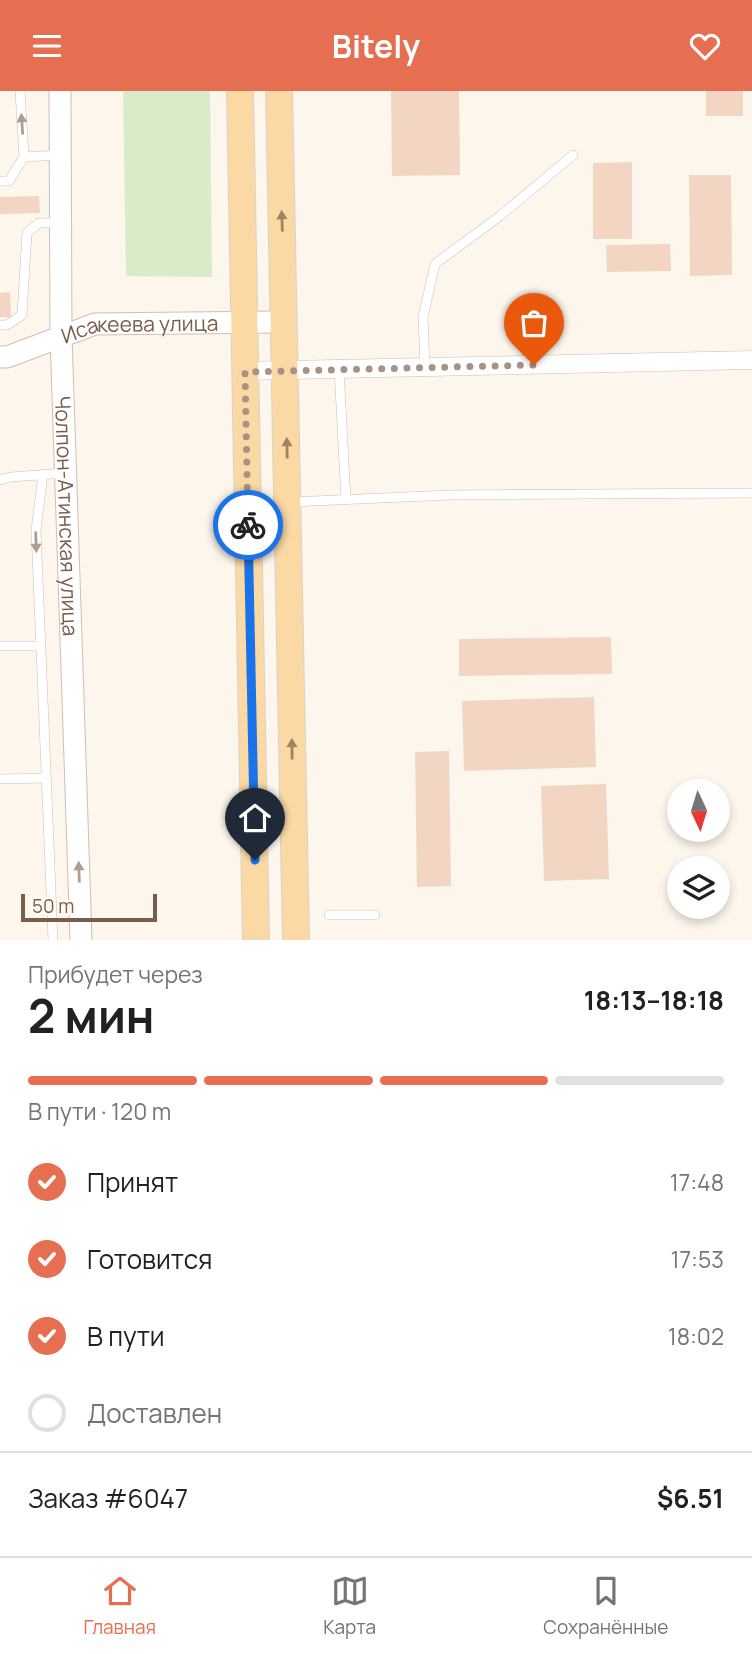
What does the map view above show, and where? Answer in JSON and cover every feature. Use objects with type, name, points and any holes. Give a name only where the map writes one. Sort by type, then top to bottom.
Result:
[{"type":"main road","points":[[240,91],[256,927],[296,927],[279,91]]},
{"type":"street","name":"Чолпон-Атинская улица","points":[[60,91],[61,336],[81,940]]},
{"type":"street","name":"Исакеева улица","points":[[0,357],[95,324],[285,322]]},
{"type":"street","points":[[245,372],[752,360]]},
{"type":"lane","points":[[0,181],[9,181],[24,157],[20,91]]},
{"type":"lane","points":[[24,157],[60,155]]},
{"type":"lane","points":[[425,367],[423,317],[435,264],[500,216],[573,155]]},
{"type":"lane","points":[[0,325],[7,325],[22,315],[26,233],[39,223],[61,223]]},
{"type":"lane","points":[[339,369],[346,500]]},
{"type":"lane","points":[[0,480],[65,473]]},
{"type":"lane","points":[[43,474],[36,530],[52,940]]},
{"type":"lane","points":[[288,502],[450,495],[752,493]]},
{"type":"lane","points":[[0,646],[39,646]]},
{"type":"lane","points":[[0,779],[45,778]]},
{"type":"lane","points":[[329,915],[375,915]]},
{"type":"green space","points":[[123,91],[210,91],[212,277],[126,276]]},
{"type":"building","points":[[391,91],[459,91],[460,175],[392,176]]},
{"type":"building","points":[[706,91],[743,91],[743,116],[706,116]]},
{"type":"building","points":[[632,162],[632,239],[593,239],[593,163]]},
{"type":"building","points":[[689,175],[731,175],[732,275],[690,276]]},
{"type":"building","points":[[39,196],[40,213],[0,214],[0,197]]},
{"type":"building","points":[[670,244],[671,271],[607,272],[606,245]]},
{"type":"building","points":[[10,292],[11,317],[0,317],[0,293]]},
{"type":"building","points":[[611,637],[612,674],[459,676],[459,639]]},
{"type":"building","points":[[594,697],[596,767],[464,771],[462,701]]},
{"type":"building","points":[[449,751],[451,886],[417,887],[415,752]]},
{"type":"building","points":[[606,784],[609,879],[544,881],[541,786]]},
{"type":"way so far","points":[[248,525],[245,372],[534,365]]},
{"type":"route","points":[[248,525],[255,860]]}]
